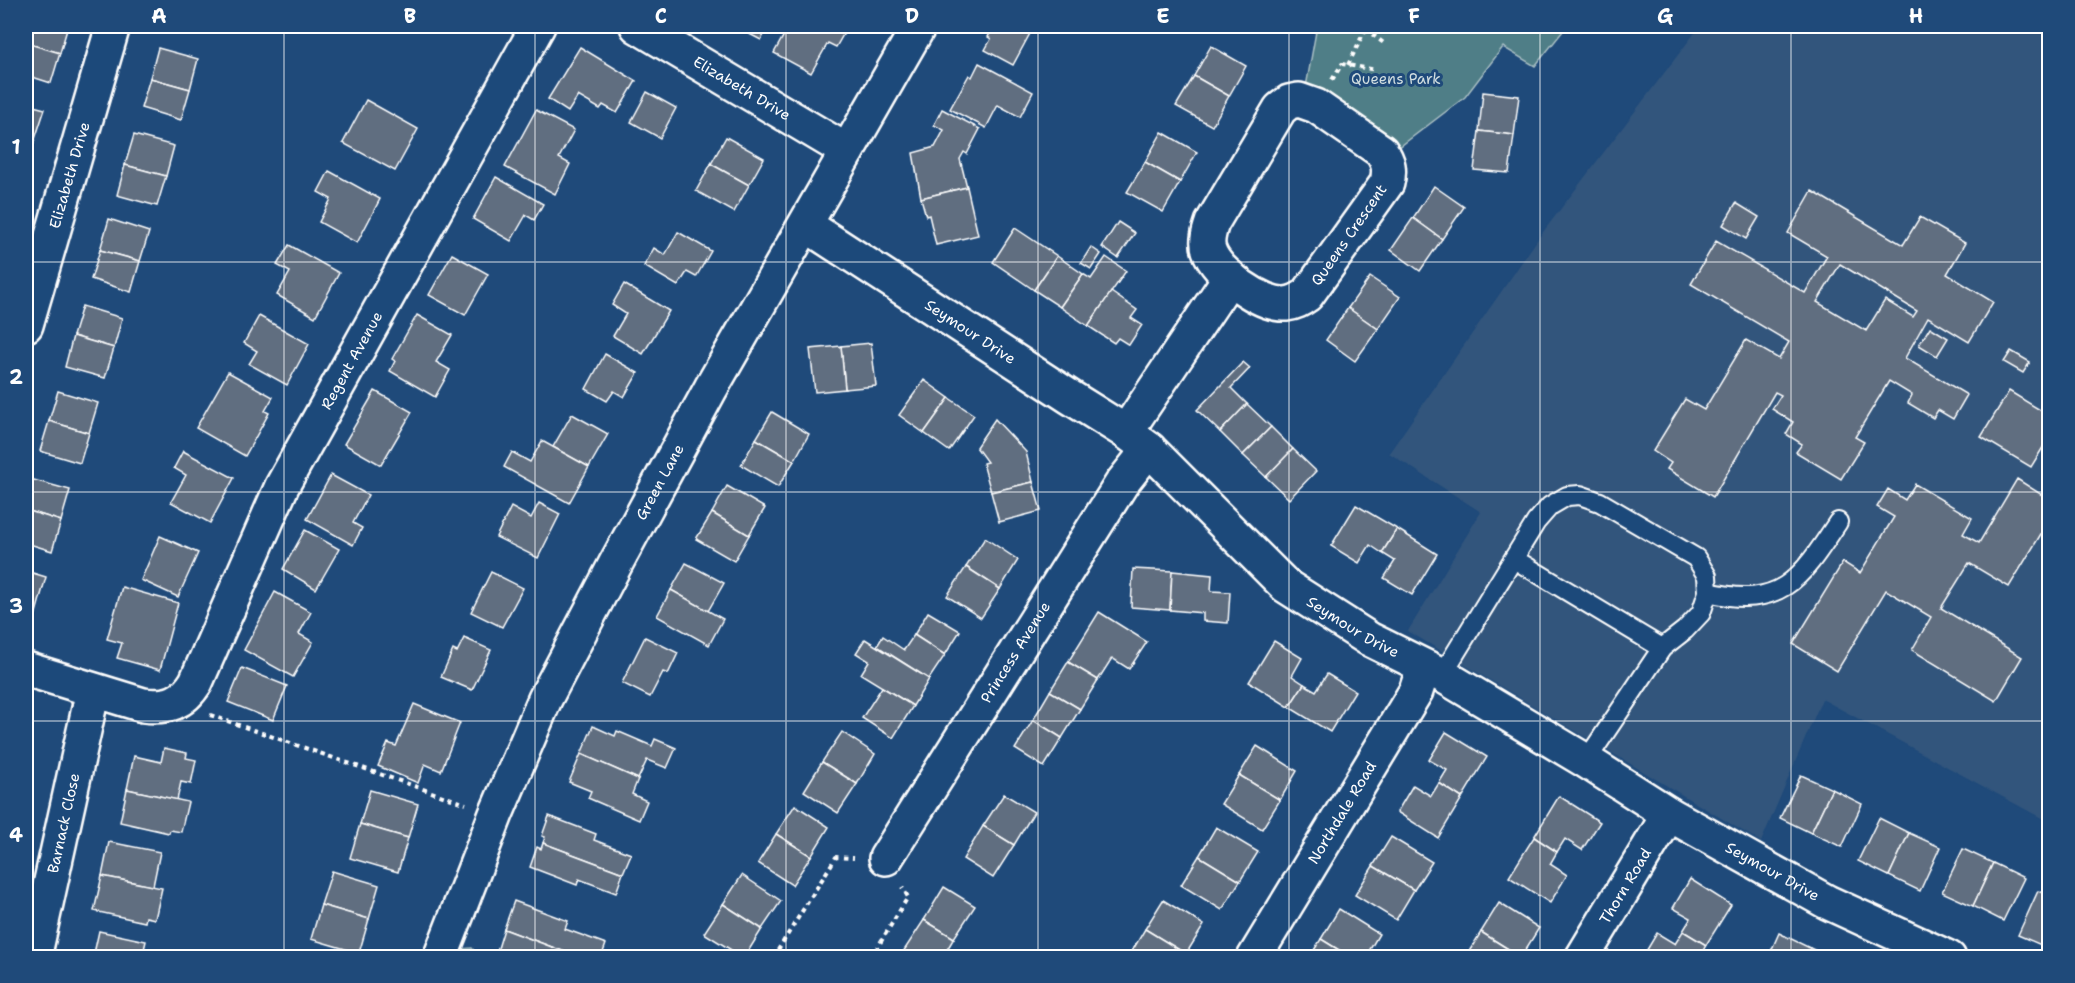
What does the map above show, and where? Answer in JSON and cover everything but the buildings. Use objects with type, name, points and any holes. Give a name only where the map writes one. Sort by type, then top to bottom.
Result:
[{"type":"street","name":"Elizabeth Drive","points":[[26,325],[113,26]]},
{"type":"street","name":"Regent Avenue","points":[[179,701],[189,693],[196,682],[282,486],[538,26]]},
{"type":"street","name":"Elizabeth Drive","points":[[637,26],[847,151]]},
{"type":"street","name":"Green Lane","points":[[440,957],[496,814],[545,699],[711,388],[919,26]]},
{"type":"street","name":"Queens Crescent","points":[[1299,100],[1316,106],[1381,151],[1387,160],[1389,172],[1386,183],[1307,295],[1297,302],[1285,304],[1272,302],[1252,293],[1230,277],[1214,261],[1208,248],[1208,236],[1212,223],[1280,109],[1289,102],[1299,100]]},
{"type":"street","name":"Seymour Drive","points":[[806,225],[1138,440],[1286,586],[1369,639],[1433,671],[1586,761],[1670,814],[1827,902],[1949,957]]},
{"type":"street","points":[[1138,440],[1230,277]]},
{"type":"street","name":"Princess Avenue","points":[[886,858],[1122,483],[1138,440]]},
{"type":"street","points":[[26,669],[93,690],[156,706],[179,701]]},
{"type":"street","name":"Northdale Road","points":[[1254,957],[1416,691],[1433,671]]},
{"type":"street","name":"Barnack Close","points":[[34,957],[93,690]]},
{"type":"street","name":"Thorn Road","points":[[1582,957],[1670,814]]},
{"type":"lane","points":[[1433,671],[1514,559],[1536,522],[1550,506],[1567,496],[1581,495],[1600,502],[1696,558],[1707,576],[1708,592],[1701,613],[1685,630],[1662,648],[1586,761]]},
{"type":"lane","points":[[1708,592],[1746,598],[1771,593],[1790,583],[1810,564],[1838,522]]},
{"type":"lane","points":[[1514,559],[1662,648]]},
{"type":"path","points":[[1347,65],[1366,28],[1385,44]]},
{"type":"path","points":[[1316,106],[1342,64],[1376,70]]},
{"type":"path","points":[[179,701],[198,711],[496,814]]},
{"type":"path","points":[[773,957],[836,857],[886,858],[908,897],[871,957]]},
{"type":"shaded area","points":[[1700,26],[2049,26],[2049,822],[1822,699],[1761,842],[1408,631],[1481,512],[1389,453],[1540,236]]},
{"type":"green space","name":"Queens Park","points":[[1317,26],[1567,26],[1535,66],[1503,47],[1465,97],[1394,151],[1306,87]]},
{"type":"green space","points":[[472,948],[479,957],[436,958],[439,951]]}]
